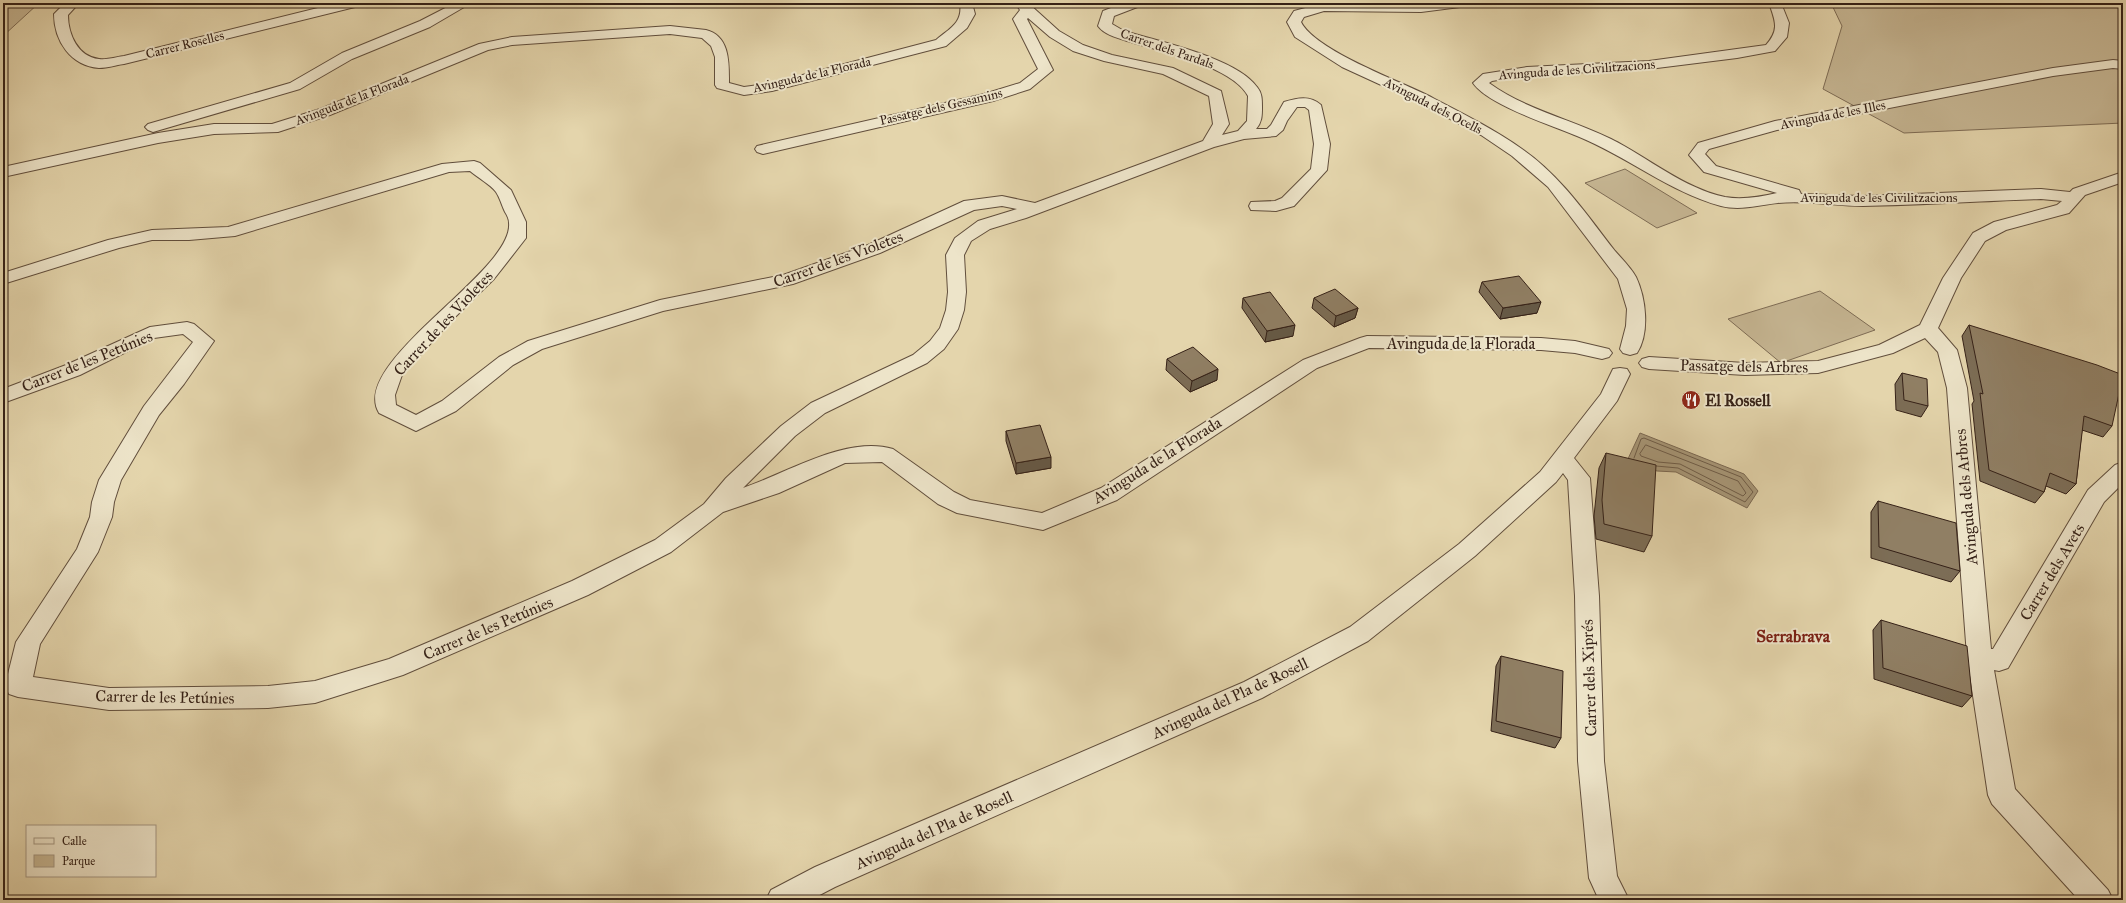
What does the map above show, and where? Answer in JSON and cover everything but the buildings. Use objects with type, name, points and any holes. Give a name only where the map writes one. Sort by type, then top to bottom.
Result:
[{"type":"street","name":"Carrer Roselles","points":[[73,3],[61,14],[60,23],[63,33],[70,47],[82,58],[97,64],[124,60],[354,3]]},
{"type":"street","points":[[3,172],[78,156],[114,138],[295,86],[347,56],[425,24],[465,3]]},
{"type":"street","name":"Avinguda de la Florada","points":[[78,156],[158,138],[214,129],[273,129],[325,112],[458,56],[484,47],[512,41],[670,30],[706,34],[717,44],[722,58],[722,85],[744,91],[772,87],[941,43],[962,25],[968,14],[966,3]]},
{"type":"street","name":"Carrer dels Pardals","points":[[1135,3],[1108,14],[1105,26],[1119,34],[1203,59],[1241,78],[1251,88],[1255,96],[1254,122],[1243,134]]},
{"type":"street","name":"Avinguda dels Ocells","points":[[1460,3],[1421,8],[1386,10],[1324,7],[1300,14],[1294,22],[1300,34],[1347,64],[1421,98],[1486,132],[1518,153],[1554,184],[1627,278],[1636,309],[1635,326],[1630,349]]},
{"type":"street","name":"Avinguda de les Civilitzacions","points":[[1775,3],[1782,23],[1780,37],[1770,48],[1737,54],[1648,65],[1527,71],[1488,77],[1480,83],[1496,95],[1605,142],[1675,182],[1705,196],[1725,202],[1755,203],[1778,198],[1837,200],[1981,198],[2041,194],[2075,197]]},
{"type":"street","points":[[1024,6],[1036,19],[1064,40],[1078,48],[1106,58],[1162,69],[1187,78],[1216,94],[1221,124],[1209,144]]},
{"type":"street","name":"Passatge dels Gessamins","points":[[763,149],[988,98],[1025,86],[1046,70],[1020,19],[1024,6]]},
{"type":"street","name":"Avinguda de les Illes","points":[[1837,200],[1788,192],[1710,169],[1697,155],[1703,146],[1774,126],[2053,72],[2123,64]]},
{"type":"street","points":[[715,506],[734,484],[769,449],[788,431],[818,408],[876,382],[920,359],[937,345],[949,329],[955,310],[957,292],[955,255],[964,238],[984,225],[1036,208],[1209,144],[1243,134],[1271,133],[1278,127],[1290,105],[1301,102],[1312,104],[1316,108],[1322,144],[1319,170],[1288,202],[1276,206],[1257,206]]},
{"type":"street","name":"Carrer de les Violetes","points":[[3,279],[114,244],[152,235],[189,235],[229,232],[448,167],[474,166],[503,190],[518,222],[517,238],[488,275],[443,318],[393,373],[385,395],[386,408],[416,424],[449,406],[506,361],[535,345],[572,332],[660,306],[787,280],[874,249],[970,205],[1002,201],[1036,208]]},
{"type":"street","points":[[1928,329],[1952,278],[1979,237],[2000,226],[2063,209],[2079,192],[2123,177]]},
{"type":"street","name":"Carrer de les Petúnies","points":[[3,396],[73,370],[150,333],[186,328],[204,341],[177,379],[151,411],[110,480],[103,502],[101,517],[87,552],[28,642],[18,686],[109,699],[268,697],[315,692],[394,668],[580,588],[663,546],[715,506]]},
{"type":"street","name":"Passatge dels Arbres","points":[[1649,363],[1752,369],[1818,368],[1886,349],[1928,329]]},
{"type":"street","name":"Avinguda dels Arbres","points":[[1928,329],[1947,350],[1957,388],[1979,656],[2002,795],[2098,900]]},
{"type":"street","name":"Avinguda de la Florada","points":[[715,506],[771,486],[842,456],[886,454],[946,498],[965,508],[1043,522],[1109,494],[1310,364],[1367,342],[1541,344],[1575,347],[1602,354]]},
{"type":"street","points":[[1616,347],[1630,349],[1642,355],[1649,363],[1650,368],[1646,374],[1638,376],[1620,374],[1606,366],[1602,360],[1602,354],[1608,348],[1616,347]]},
{"type":"street","name":"Avinguda del Pla de Rosell","points":[[781,900],[832,874],[1253,690],[1359,634],[1467,550],[1548,477],[1610,396],[1620,374]]},
{"type":"street","name":"Carrer dels Xiprés","points":[[1562,458],[1579,478],[1587,596],[1591,761],[1603,878],[1612,899]]},
{"type":"street","name":"Carrer dels Avets","points":[[1979,656],[1999,661],[2096,496],[2123,470]]},
{"type":"green space","points":[[3,3],[39,3],[3,36]]},
{"type":"green space","points":[[1831,3],[2123,3],[2123,123],[1904,133],[1823,89],[1842,26]]},
{"type":"green space","points":[[1625,169],[1697,213],[1657,228],[1585,183]]},
{"type":"green space","points":[[1820,291],[1875,330],[1781,363],[1728,319]]},
{"type":"water","points":[[1640,433],[1744,474],[1758,491],[1747,508],[1676,472],[1657,471],[1627,461]]},
{"type":"place","name":"El Rossell","points":[[1691,400]]},
{"type":"district","name":"Serrabrava","points":[[1793,636]]}]
